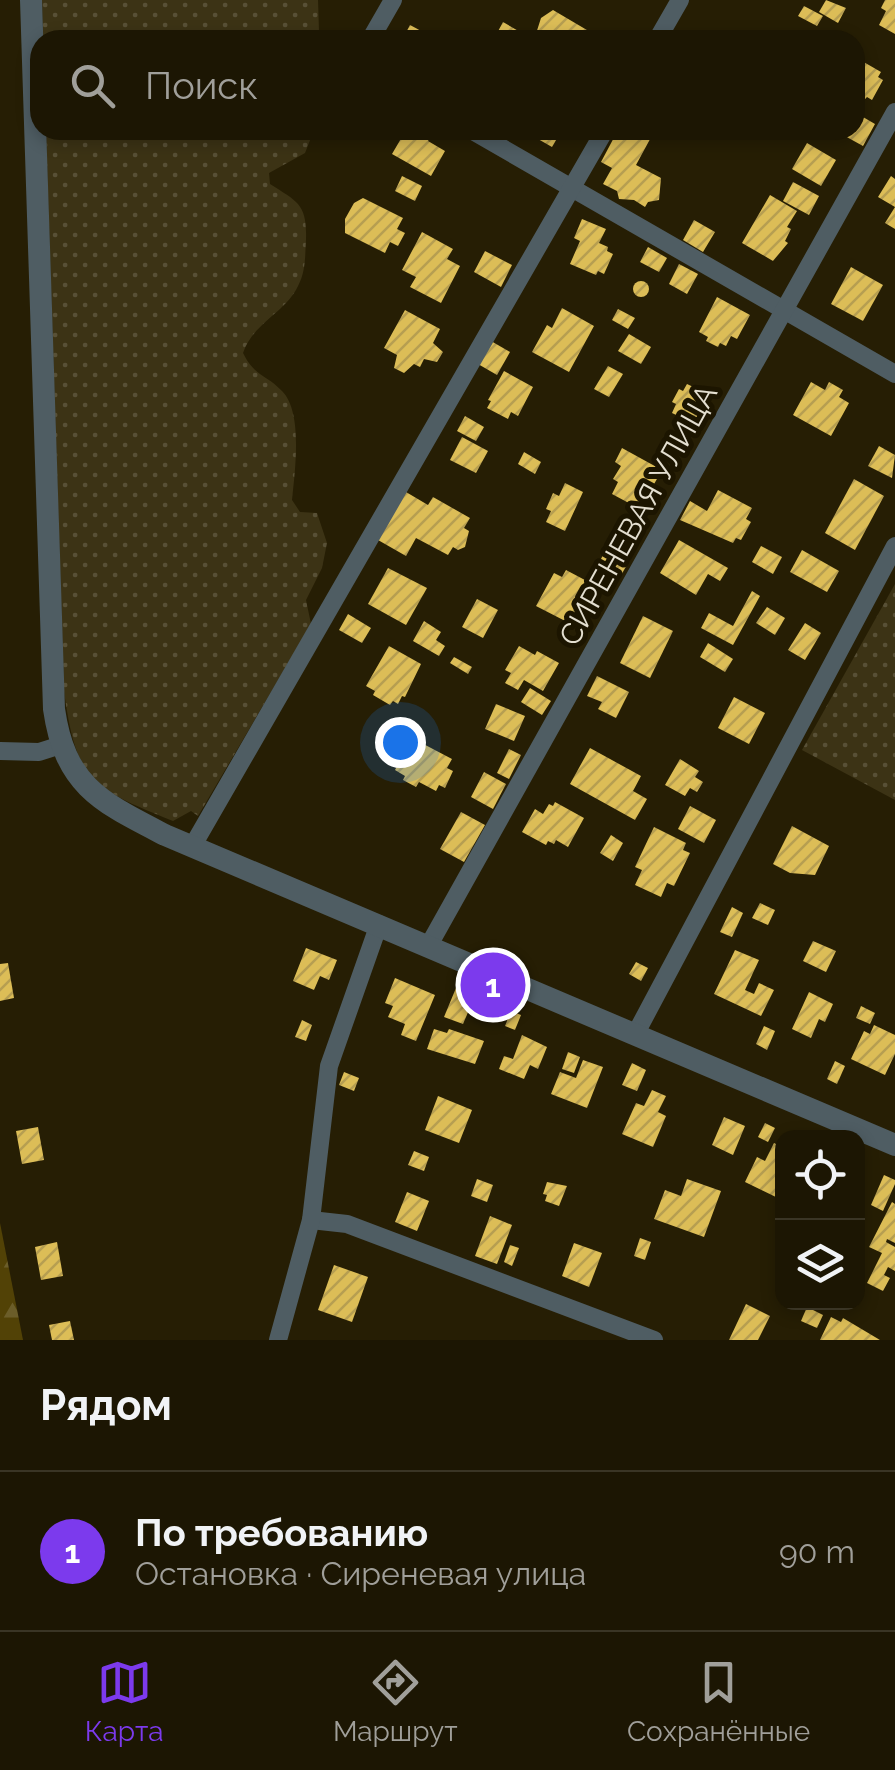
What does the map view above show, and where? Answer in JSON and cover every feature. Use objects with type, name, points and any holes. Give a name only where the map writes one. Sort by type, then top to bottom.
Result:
[{"type":"street","points":[[30,0],[31,30]]},
{"type":"street","points":[[376,30],[393,0]]},
{"type":"street","points":[[662,30],[680,0]]},
{"type":"street","name":"СИРЕНЕВАЯ УЛИЦА","points":[[429,945],[895,112]]},
{"type":"street","points":[[34,140],[54,709],[60,745],[69,764],[94,795],[240,868],[895,1144]]},
{"type":"street","points":[[487,140],[895,374]]},
{"type":"street","points":[[192,846],[598,140]]},
{"type":"street","points":[[636,1033],[895,546]]},
{"type":"street","points":[[0,751],[39,752],[60,745]]},
{"type":"street","points":[[278,1340],[311,1220],[328,1066],[379,924]]},
{"type":"street","points":[[311,1220],[347,1224],[654,1340]]},
{"type":"shaded area","points":[[42,0],[318,0],[319,30],[43,30]]},
{"type":"shaded area","points":[[46,140],[310,140],[305,153],[269,173],[270,184],[294,200],[305,218],[302,275],[292,295],[254,334],[243,353],[252,367],[289,400],[296,442],[292,500],[300,512],[317,513],[327,543],[322,568],[306,600],[311,624],[198,816],[191,811],[173,821],[123,799],[92,777],[75,744],[64,691]]},
{"type":"shaded area","points":[[895,584],[895,800],[802,750]]},
{"type":"green space","points":[[0,1223],[23,1340],[0,1340]]},
{"type":"building","points":[[826,0],[846,8],[838,23],[819,12]]},
{"type":"building","points":[[885,0],[895,0],[895,34],[879,25],[886,11],[881,8]]},
{"type":"building","points":[[804,6],[823,16],[817,26],[798,16]]},
{"type":"building","points":[[553,10],[587,30],[537,30],[541,18]]},
{"type":"building","points":[[503,22],[517,30],[499,30]]},
{"type":"building","points":[[865,63],[881,72],[878,77],[883,80],[872,100],[867,97]]},
{"type":"building","points":[[865,118],[875,124],[863,146],[852,140],[865,140]]},
{"type":"building","points":[[400,140],[429,140],[445,151],[431,176],[392,154]]},
{"type":"building","points":[[613,140],[650,140],[636,165],[661,178],[659,200],[648,202],[645,207],[634,200],[619,199],[617,191],[603,184],[612,168],[601,162]]},
{"type":"building","points":[[807,143],[836,160],[821,186],[792,169]]},
{"type":"building","points":[[402,176],[422,186],[415,201],[395,191]]},
{"type":"building","points":[[891,176],[895,179],[895,207],[878,197]]},
{"type":"building","points":[[793,182],[819,196],[809,215],[783,201]]},
{"type":"building","points":[[770,195],[797,211],[787,227],[791,229],[785,241],[788,243],[773,261],[742,243]]},
{"type":"building","points":[[363,198],[403,218],[397,229],[405,233],[398,246],[390,242],[385,253],[345,233],[345,219],[354,203]]},
{"type":"building","points":[[895,207],[895,229],[885,223]]},
{"type":"building","points":[[582,219],[606,229],[599,243],[613,254],[604,274],[598,271],[596,275],[570,264],[580,241],[574,238]]},
{"type":"building","points":[[694,220],[715,232],[703,252],[683,240]]},
{"type":"building","points":[[422,232],[453,249],[447,259],[460,266],[441,303],[410,287],[416,277],[402,270]]},
{"type":"building","points":[[648,247],[667,258],[659,272],[640,262]]},
{"type":"building","points":[[485,251],[512,265],[501,287],[474,272]]},
{"type":"building","points":[[679,264],[698,274],[687,294],[669,284]]},
{"type":"building","points":[[851,267],[883,285],[863,321],[831,304]]},
{"type":"building","points":[[641,281],[649,289],[641,297],[633,289]]},
{"type":"building","points":[[717,297],[750,315],[737,339],[731,336],[726,346],[720,343],[718,347],[699,332]]},
{"type":"building","points":[[562,308],[594,326],[569,372],[532,352],[547,325],[552,328]]},
{"type":"building","points":[[618,309],[635,318],[628,329],[612,320]]},
{"type":"building","points":[[405,310],[440,329],[433,343],[443,352],[437,362],[424,359],[420,367],[414,364],[404,373],[394,368],[397,355],[384,348]]},
{"type":"building","points":[[629,334],[651,347],[641,364],[618,351]]},
{"type":"building","points":[[491,341],[510,352],[497,375],[478,364]]},
{"type":"building","points":[[608,366],[623,374],[609,397],[594,389]]},
{"type":"building","points":[[504,371],[533,387],[518,416],[511,412],[508,419],[487,408]]},
{"type":"building","points":[[811,382],[825,390],[829,382],[843,390],[839,397],[849,403],[831,436],[793,415]]},
{"type":"building","points":[[687,384],[708,394],[702,405],[705,407],[693,423],[672,413],[676,404],[672,402]]},
{"type":"building","points":[[465,416],[484,427],[476,441],[457,431]]},
{"type":"building","points":[[462,437],[488,451],[476,473],[450,460]]},
{"type":"building","points":[[879,446],[895,455],[892,478],[868,466]]},
{"type":"building","points":[[622,448],[662,470],[640,509],[612,494],[618,482],[613,479],[621,466],[615,462]]},
{"type":"building","points":[[524,452],[541,462],[535,474],[518,464]]},
{"type":"building","points":[[854,479],[884,496],[855,550],[825,533]]},
{"type":"building","points":[[565,483],[583,492],[565,531],[546,522],[551,511],[546,509],[553,493],[559,496]]},
{"type":"building","points":[[718,490],[752,508],[746,519],[751,522],[741,540],[736,538],[733,543],[680,520],[690,501],[707,511]]},
{"type":"building","points":[[406,492],[428,505],[433,497],[470,518],[464,528],[469,531],[465,547],[453,547],[448,555],[416,538],[406,556],[378,540]]},
{"type":"building","points":[[679,540],[728,568],[720,581],[708,574],[696,595],[660,573]]},
{"type":"building","points":[[761,546],[782,557],[773,574],[752,562]]},
{"type":"building","points":[[802,550],[839,571],[827,592],[790,572]]},
{"type":"building","points":[[605,551],[628,563],[616,584],[594,573]]},
{"type":"building","points":[[388,568],[427,588],[406,625],[368,604]]},
{"type":"building","points":[[566,570],[600,588],[588,610],[582,607],[573,625],[536,606],[554,573],[562,577]]},
{"type":"building","points":[[752,591],[760,596],[733,645],[701,628],[709,613],[733,626]]},
{"type":"building","points":[[477,599],[498,610],[483,638],[462,627]]},
{"type":"building","points":[[767,607],[785,618],[775,635],[756,623]]},
{"type":"building","points":[[348,614],[371,628],[362,643],[339,630]]},
{"type":"building","points":[[643,616],[673,631],[650,678],[620,663]]},
{"type":"building","points":[[424,621],[441,632],[436,640],[445,646],[439,656],[413,641]]},
{"type":"building","points":[[805,623],[821,633],[805,660],[788,650]]},
{"type":"building","points":[[708,643],[733,659],[725,672],[700,657]]},
{"type":"building","points":[[389,646],[421,664],[405,697],[390,705],[366,686]]},
{"type":"building","points":[[519,646],[559,663],[543,691],[524,680],[518,690],[505,683],[511,673],[505,670]]},
{"type":"building","points":[[454,657],[472,667],[468,674],[450,663]]},
{"type":"building","points":[[597,676],[629,692],[616,718],[598,709],[602,702],[587,696]]},
{"type":"building","points":[[530,688],[551,701],[542,715],[521,702]]},
{"type":"building","points":[[734,697],[765,713],[749,744],[718,728]]},
{"type":"building","points":[[496,704],[525,716],[514,741],[485,729]]},
{"type":"building","points":[[412,738],[452,759],[447,768],[453,771],[445,788],[439,785],[436,791],[419,782],[416,787],[395,770]]},
{"type":"building","points":[[590,748],[641,776],[633,791],[647,799],[635,820],[570,784]]},
{"type":"building","points":[[509,749],[521,755],[509,779],[497,773]]},
{"type":"building","points":[[680,759],[699,771],[695,777],[703,782],[697,792],[690,788],[685,796],[665,785]]},
{"type":"building","points":[[484,772],[506,784],[493,809],[471,797]]},
{"type":"building","points":[[555,802],[584,818],[568,847],[556,840],[546,845],[522,832],[535,809],[543,814]]},
{"type":"building","points":[[690,806],[716,820],[704,843],[678,829]]},
{"type":"building","points":[[461,812],[485,825],[464,862],[440,849]]},
{"type":"building","points":[[792,826],[829,846],[815,875],[790,873],[773,864]]},
{"type":"building","points":[[654,827],[686,843],[683,850],[690,853],[674,886],[667,883],[661,897],[635,885],[642,870],[635,867]]},
{"type":"building","points":[[611,835],[623,843],[613,861],[600,853]]},
{"type":"building","points":[[760,903],[775,910],[768,925],[752,918]]},
{"type":"building","points":[[732,907],[743,913],[732,937],[720,932]]},
{"type":"building","points":[[813,941],[836,951],[826,972],[803,961]]},
{"type":"building","points":[[306,948],[337,960],[329,980],[320,976],[314,990],[293,981]]},
{"type":"building","points":[[735,950],[759,960],[745,990],[754,994],[759,983],[774,990],[761,1016],[714,994]]},
{"type":"building","points":[[636,962],[648,968],[641,981],[629,974]]},
{"type":"building","points":[[8,963],[14,998],[0,1001],[0,964]]},
{"type":"building","points":[[395,978],[435,995],[416,1041],[401,1035],[405,1024],[388,1017],[393,1006],[385,1003]]},
{"type":"building","points":[[456,988],[475,996],[463,1024],[444,1017]]},
{"type":"building","points":[[809,992],[833,1004],[825,1022],[819,1019],[811,1038],[792,1029]]},
{"type":"building","points":[[861,1006],[875,1013],[870,1024],[856,1018]]},
{"type":"building","points":[[511,1011],[521,1015],[515,1030],[505,1026]]},
{"type":"building","points":[[302,1020],[312,1025],[306,1041],[295,1037]]},
{"type":"building","points":[[874,1025],[895,1035],[895,1054],[885,1075],[851,1059],[864,1031],[870,1034]]},
{"type":"building","points":[[764,1026],[775,1031],[767,1050],[756,1044]]},
{"type":"building","points":[[434,1029],[447,1033],[449,1029],[484,1041],[475,1064],[427,1049]]},
{"type":"building","points":[[522,1035],[547,1047],[538,1069],[530,1065],[524,1079],[499,1069],[504,1056],[513,1059]]},
{"type":"building","points":[[568,1052],[580,1057],[574,1073],[562,1069]]},
{"type":"building","points":[[583,1060],[603,1067],[587,1108],[551,1094],[560,1072],[576,1078]]},
{"type":"building","points":[[835,1061],[845,1066],[837,1084],[827,1079]]},
{"type":"building","points":[[632,1063],[646,1070],[637,1091],[622,1085]]},
{"type":"building","points":[[344,1072],[359,1078],[354,1091],[339,1085]]},
{"type":"building","points":[[652,1090],[666,1096],[658,1112],[666,1116],[653,1147],[622,1134],[636,1103],[644,1106]]},
{"type":"building","points":[[438,1096],[472,1110],[459,1143],[425,1130]]},
{"type":"building","points":[[724,1117],[745,1126],[733,1155],[712,1145]]},
{"type":"building","points":[[765,1123],[775,1128],[768,1142],[758,1137]]},
{"type":"building","points":[[38,1127],[44,1160],[22,1164],[16,1131]]},
{"type":"building","points":[[775,1144],[775,1197],[745,1182],[757,1157],[765,1161]]},
{"type":"building","points":[[414,1151],[429,1157],[424,1171],[408,1165]]},
{"type":"building","points":[[884,1175],[895,1180],[895,1184],[883,1211],[871,1205]]},
{"type":"building","points":[[477,1179],[493,1185],[487,1202],[471,1196]]},
{"type":"building","points":[[687,1179],[721,1191],[704,1237],[654,1219],[665,1190],[681,1196]]},
{"type":"building","points":[[547,1182],[567,1186],[559,1206],[545,1201]]},
{"type":"building","points":[[407,1192],[429,1201],[417,1231],[395,1222]]},
{"type":"building","points":[[892,1202],[895,1243],[887,1239],[886,1242],[895,1247],[895,1271],[888,1267],[884,1275],[890,1278],[883,1291],[867,1283],[882,1253],[869,1247]]},
{"type":"building","points":[[490,1216],[512,1225],[497,1264],[475,1256]]},
{"type":"building","points":[[640,1238],[651,1242],[645,1260],[634,1256]]},
{"type":"building","points":[[57,1242],[63,1276],[41,1280],[35,1247]]},
{"type":"building","points":[[574,1243],[602,1253],[589,1287],[562,1276]]},
{"type":"building","points":[[510,1245],[519,1248],[512,1266],[504,1262]]},
{"type":"building","points":[[334,1265],[368,1277],[352,1322],[318,1310]]},
{"type":"building","points":[[746,1304],[770,1316],[758,1340],[729,1340]]},
{"type":"building","points":[[806,1310],[823,1315],[817,1328],[801,1321]]},
{"type":"building","points":[[831,1317],[841,1322],[843,1318],[880,1340],[820,1340]]},
{"type":"building","points":[[70,1321],[74,1340],[52,1340],[49,1325]]},
{"type":"place","name":"По требованию","points":[[493,985]]}]
